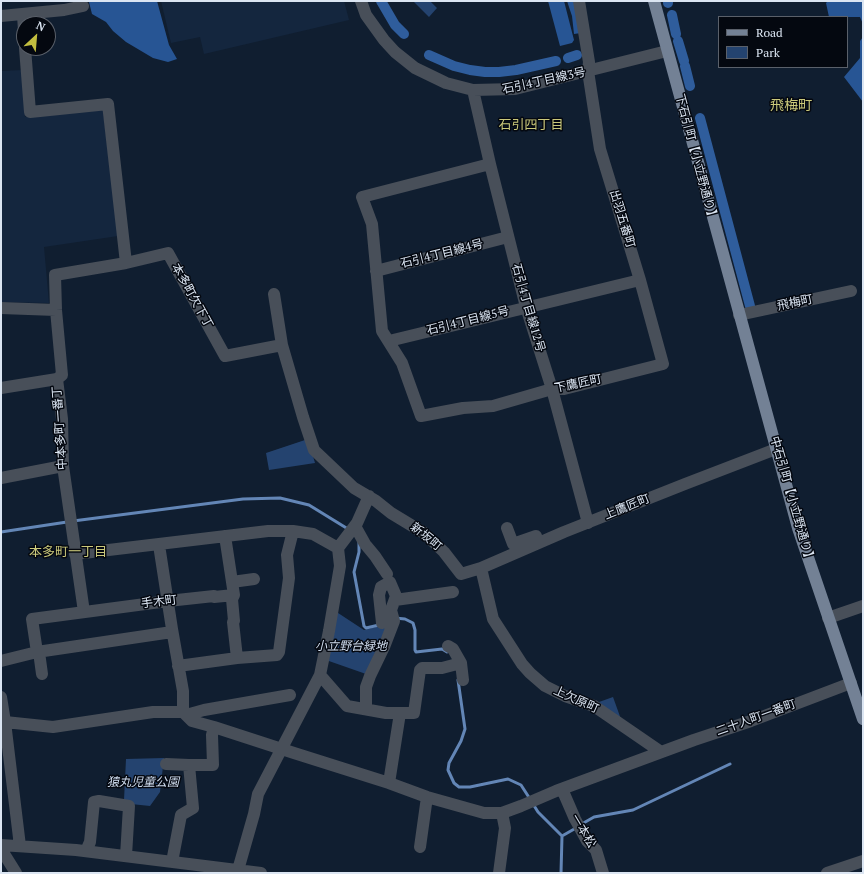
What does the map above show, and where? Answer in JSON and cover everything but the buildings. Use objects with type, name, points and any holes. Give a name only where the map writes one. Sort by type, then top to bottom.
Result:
[{"type":"main road","name":"下石引町【小立野通り】","points":[[654,1],[740,315]]},
{"type":"main road","name":"中石引町【小立野通り】","points":[[740,315],[798,528],[863,719]]},
{"type":"street","name":"石引4丁目線3号","points":[[361,1],[366,15],[384,40],[395,52],[415,68],[446,83],[473,90],[515,89],[667,51]]},
{"type":"street","name":"出羽五番町","points":[[580,1],[589,62],[588,71],[600,148],[640,280],[663,364]]},
{"type":"street","points":[[1,16],[23,15],[62,6],[83,6]]},
{"type":"street","points":[[1,308],[56,310],[55,276],[126,263],[108,104],[30,112],[26,56]]},
{"type":"street","name":"石引4丁目線12号","points":[[473,90],[526,307],[552,389],[588,523]]},
{"type":"street","points":[[389,341],[382,331],[372,224],[362,196],[490,164]]},
{"type":"street","name":"石引4丁目線4号","points":[[376,271],[508,237]]},
{"type":"street","name":"本多町欠下丁","points":[[126,263],[168,253],[225,356],[282,345]]},
{"type":"street","name":"石引4丁目線5号","points":[[389,341],[640,280]]},
{"type":"street","name":"飛梅町","points":[[740,315],[851,292]]},
{"type":"street","points":[[238,870],[254,814],[258,794],[320,675],[340,566],[338,548],[355,526],[369,496],[354,488],[314,450],[282,345],[274,294]]},
{"type":"street","name":"中本多町一番丁","points":[[56,310],[62,375],[57,379],[62,419],[63,466],[84,612]]},
{"type":"street","name":"下鷹匠町","points":[[389,341],[402,362],[425,418],[463,408],[493,406],[552,389],[564,389],[663,364]]},
{"type":"street","points":[[1,388],[57,379]]},
{"type":"street","name":"上鷹匠町","points":[[480,568],[564,532],[776,449]]},
{"type":"street","points":[[1,478],[63,466]]},
{"type":"street","name":"新坂町","points":[[369,496],[391,513],[424,533],[444,552],[461,574],[480,568]]},
{"type":"street","points":[[355,526],[365,544],[375,556],[388,578],[396,596],[391,610],[394,621],[366,686],[366,709]]},
{"type":"street","points":[[507,528],[514,544],[553,530],[564,532]]},
{"type":"street","points":[[75,554],[268,531],[293,531],[313,534],[338,548]]},
{"type":"street","points":[[178,666],[237,658],[278,655],[280,652],[289,578],[287,555],[293,531]]},
{"type":"street","points":[[529,557],[564,532]]},
{"type":"street","points":[[225,536],[234,595],[232,599],[233,622],[237,658]]},
{"type":"street","points":[[159,544],[168,601],[175,630],[178,666],[183,691],[184,714],[192,721],[389,782],[427,797],[484,813],[502,813],[505,828],[499,873]]},
{"type":"street","name":"上欠原町","points":[[480,568],[493,619],[522,664],[530,673],[544,686],[565,696],[594,706],[660,752]]},
{"type":"street","points":[[382,623],[379,595],[381,587],[388,578]]},
{"type":"street","points":[[232,582],[254,579]]},
{"type":"street","points":[[395,600],[453,592]]},
{"type":"street","name":"手木町","points":[[38,652],[32,619],[168,601],[234,595]]},
{"type":"street","points":[[828,618],[863,606]]},
{"type":"street","points":[[1,661],[38,652],[175,630]]},
{"type":"street","points":[[448,646],[453,649],[461,663],[463,680]]},
{"type":"street","points":[[38,652],[42,674]]},
{"type":"street","points":[[320,675],[347,706],[386,713],[414,713],[420,670],[422,668],[442,668],[461,663]]},
{"type":"street","name":"二十人町一番町","points":[[502,813],[563,788],[660,752],[751,721],[850,683]]},
{"type":"street","points":[[3,722],[53,728],[153,712],[184,714],[290,695]]},
{"type":"street","points":[[1,697],[20,846]]},
{"type":"street","points":[[389,782],[400,713]]},
{"type":"street","points":[[166,764],[213,765],[212,734],[214,727]]},
{"type":"street","points":[[172,862],[181,815],[194,808],[189,765]]},
{"type":"street","name":"一本松","points":[[563,788],[575,819],[587,841],[596,850],[603,873]]},
{"type":"street","points":[[420,847],[427,797]]},
{"type":"street","points":[[86,851],[90,842],[94,802],[99,801],[129,806],[126,856]]},
{"type":"street","points":[[1,845],[86,851],[220,870],[238,870],[258,873]]},
{"type":"street","points":[[1,849],[16,873]]},
{"type":"street","points":[[827,873],[863,861]]},
{"type":"shaded area","points":[[157,1],[169,45],[177,59],[168,62],[153,58],[126,42],[113,31],[106,22],[92,14],[89,2]]},
{"type":"shaded area","points":[[161,1],[344,1],[349,20],[204,54],[200,37],[171,43]]},
{"type":"shaded area","points":[[548,1],[564,1],[574,40],[572,43],[560,46]]},
{"type":"shaded area","points":[[567,1],[577,1],[581,33],[574,34],[572,16]]},
{"type":"shaded area","points":[[828,1],[863,1],[863,24],[860,17],[829,16],[826,3]]},
{"type":"shaded area","points":[[863,37],[863,102],[844,77],[860,58],[860,41]]},
{"type":"shaded area","points":[[22,70],[25,117],[103,110],[118,236],[44,247],[49,303],[1,302],[1,71]]},
{"type":"green space","points":[[413,1],[430,1],[437,8],[429,17]]},
{"type":"green space","points":[[308,439],[315,463],[269,470],[266,453]]},
{"type":"green space","name":"小立野台緑地","points":[[335,611],[364,630],[388,623],[366,674],[326,660]]},
{"type":"green space","points":[[613,697],[622,722],[599,702]]},
{"type":"green space","name":"猿丸児童公園","points":[[164,758],[160,792],[150,806],[131,804],[124,800],[126,759]]},
{"type":"waterway","points":[[381,1],[395,25],[404,34]]},
{"type":"waterway","points":[[672,15],[676,34]]},
{"type":"waterway","points":[[678,41],[684,61]]},
{"type":"waterway","points":[[429,55],[454,66],[485,72],[516,70],[556,61]]},
{"type":"waterway","points":[[568,58],[577,55]]},
{"type":"waterway","points":[[685,66],[690,86]]},
{"type":"waterway","points":[[700,118],[750,306]]},
{"type":"waterway","points":[[73,521],[243,499],[280,498],[309,505],[348,529]]},
{"type":"waterway","points":[[1,532],[67,522]]},
{"type":"waterway","points":[[359,542],[359,552],[354,572],[364,626],[366,628],[379,625]]},
{"type":"waterway","points":[[395,618],[405,619],[413,623],[415,630],[416,652],[442,649],[447,652]]},
{"type":"waterway","points":[[458,680],[465,729],[461,741],[449,763],[448,770],[454,783],[459,787],[470,787],[508,779],[521,785],[530,799]]},
{"type":"waterway","points":[[580,825],[594,817],[633,810],[730,764]]},
{"type":"waterway","points":[[533,804],[538,812],[562,836],[561,873]]},
{"type":"waterway","points":[[562,836],[576,828]]},
{"type":"district","name":"飛梅町","points":[[791,106]]},
{"type":"district","name":"石引四丁目","points":[[531,125]]},
{"type":"district","name":"本多町一丁目","points":[[68,552]]}]
